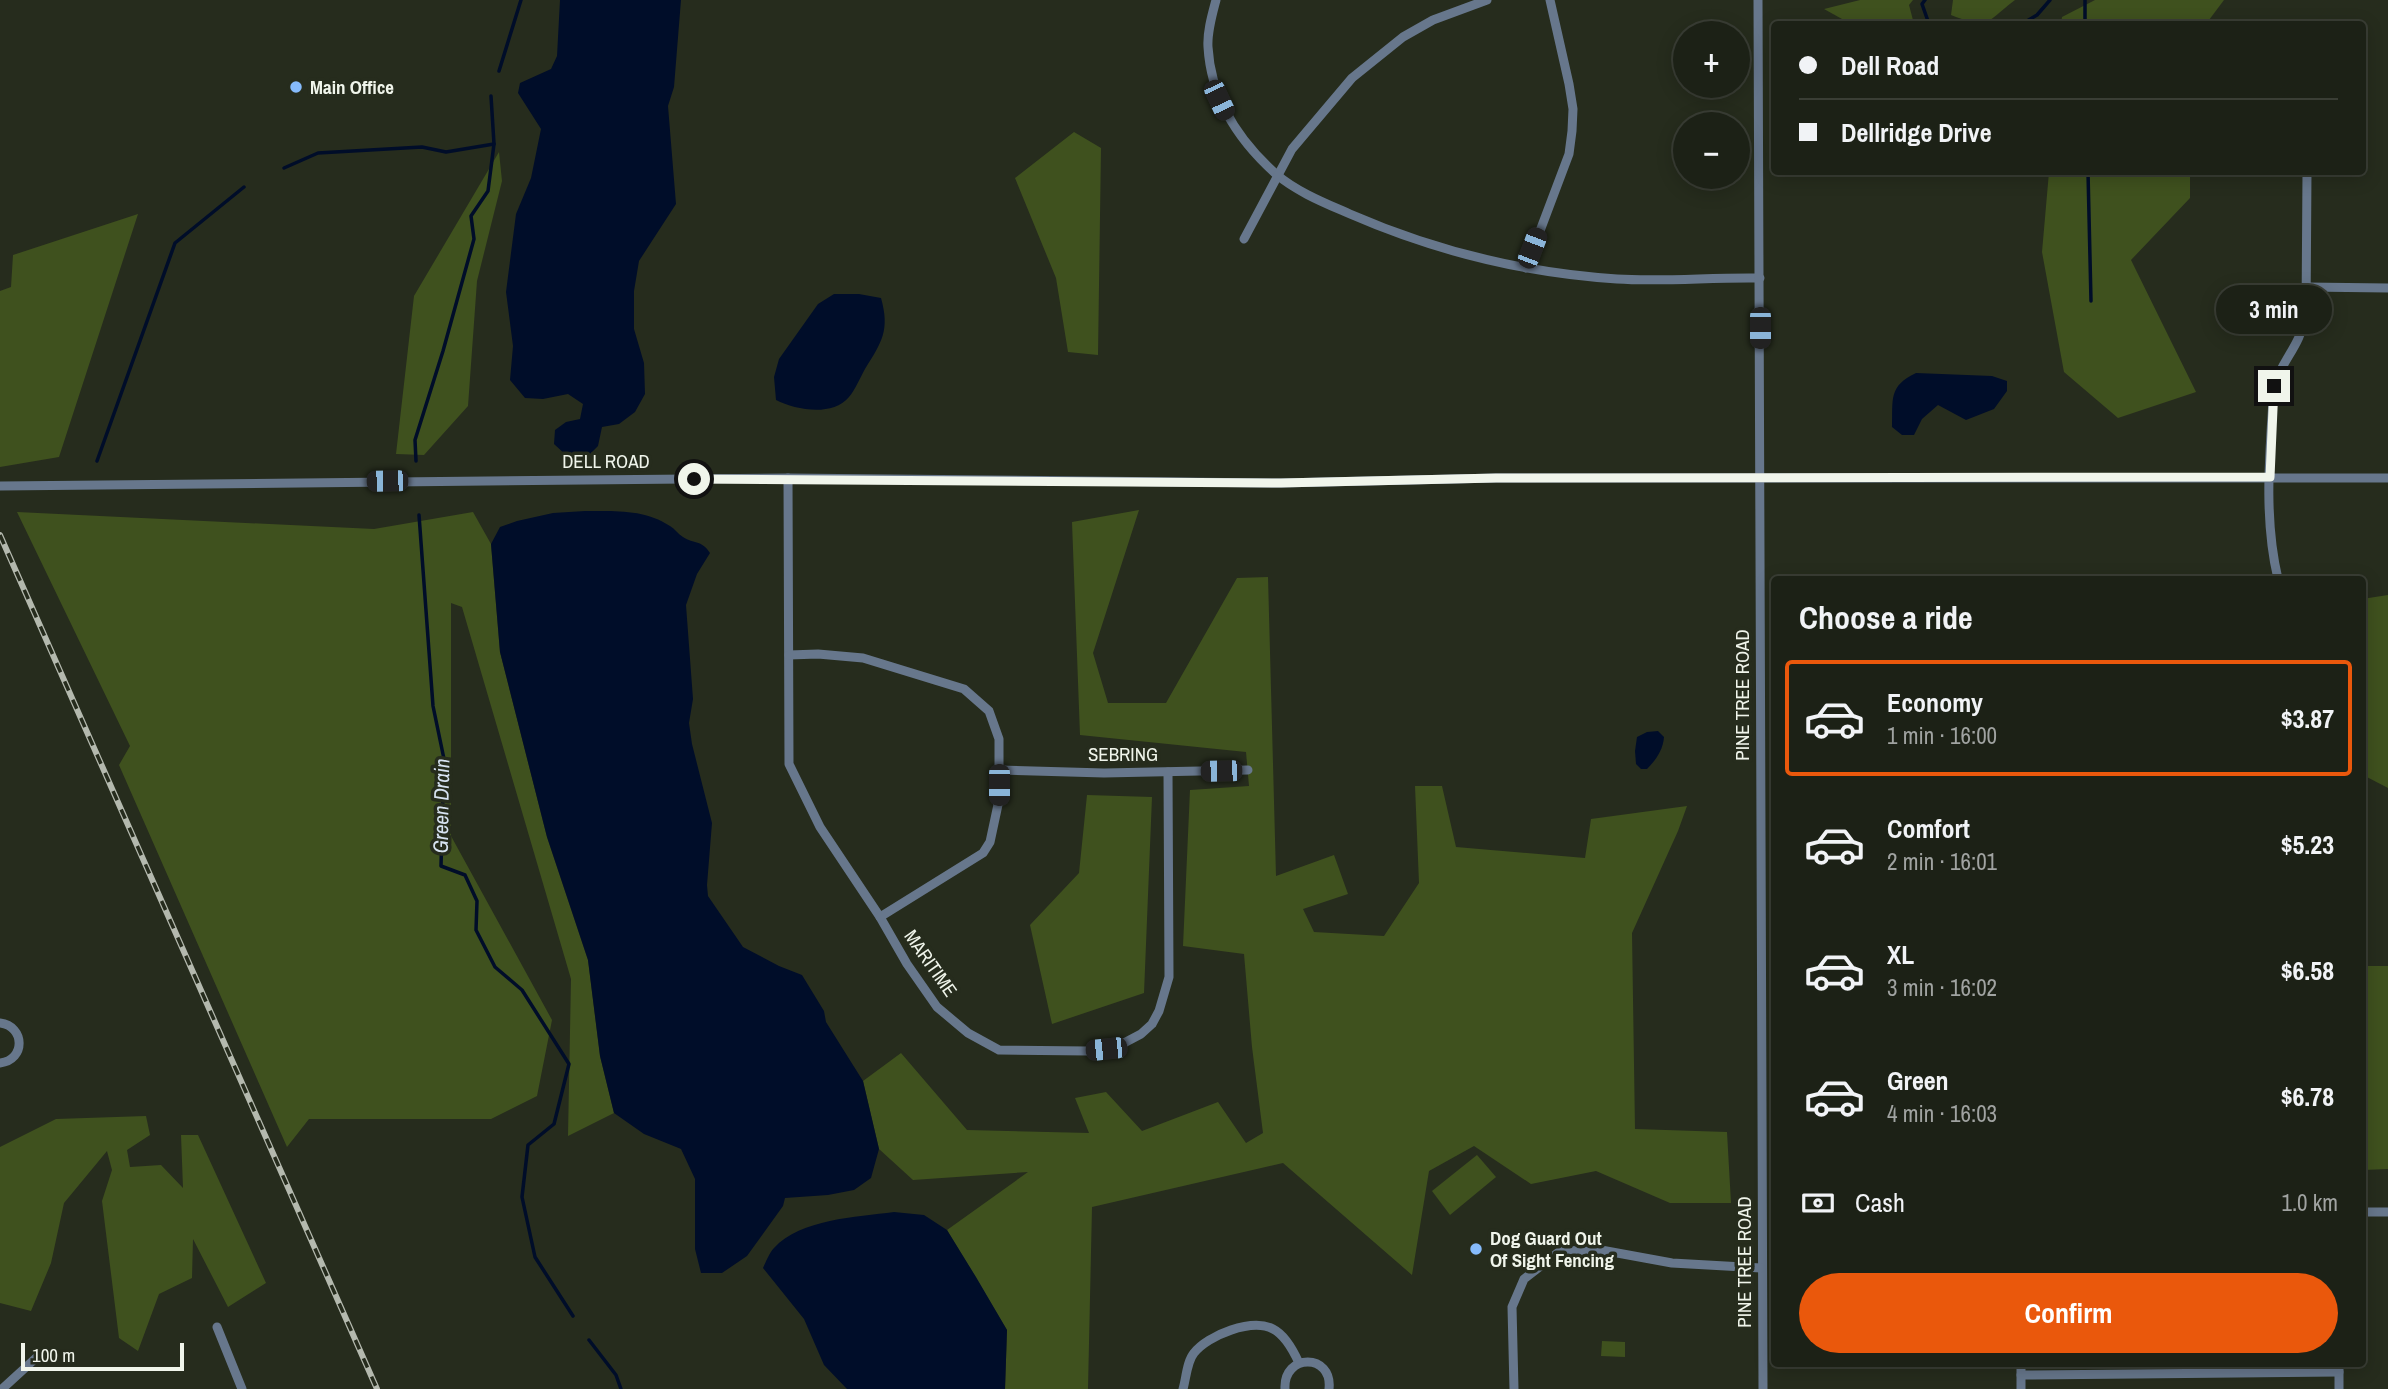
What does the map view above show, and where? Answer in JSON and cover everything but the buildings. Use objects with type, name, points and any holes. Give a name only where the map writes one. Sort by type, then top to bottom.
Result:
[{"type":"street","points":[[1216,0],[1207,46],[1219,100],[1229,122],[1278,175],[1317,200],[1434,247],[1526,268],[1616,279],[1760,278]]},
{"type":"street","points":[[1244,239],[1292,149],[1352,79],[1402,37],[1433,20],[1487,0]]},
{"type":"street","points":[[1526,268],[1569,154],[1572,131],[1573,110],[1569,84],[1550,0]]},
{"type":"street","name":"PINE TREE ROAD","points":[[1758,0],[1763,1389]]},
{"type":"street","points":[[2277,576],[2271,552],[2270,477],[2274,386],[2303,332],[2306,314],[2307,175]]},
{"type":"street","points":[[2306,287],[2388,288]]},
{"type":"street","name":"DELL ROAD","points":[[0,486],[788,478],[1281,483],[1496,478],[2388,478]]},
{"type":"street","name":"MARITIME","points":[[788,478],[789,764],[820,827],[880,917],[906,964],[937,1007],[968,1033],[999,1050],[1088,1051],[1124,1043],[1152,1024],[1159,1011],[1169,977],[1168,772]]},
{"type":"street","points":[[789,655],[818,654],[863,658],[964,689],[989,711],[999,739],[999,800],[996,819],[983,853],[880,917]]},
{"type":"street","name":"SEBRING","points":[[999,771],[1248,771]]},
{"type":"street","points":[[0,1023],[10,1025],[20,1038],[19,1051],[13,1058],[0,1063]]},
{"type":"street","points":[[2366,1212],[2388,1212]]},
{"type":"street","points":[[1514,1389],[1512,1307],[1524,1279],[1560,1251],[1601,1250],[1672,1263],[1761,1268]]},
{"type":"street","points":[[1183,1389],[1193,1353],[1219,1335],[1245,1324],[1273,1329],[1293,1349],[1299,1363]]},
{"type":"street","points":[[218,1327],[242,1389]]},
{"type":"street","points":[[1,1389],[37,1356]]},
{"type":"street","points":[[1285,1389],[1287,1373],[1299,1363],[1321,1366],[1329,1378],[1329,1389]]},
{"type":"street","points":[[2021,1367],[2021,1389]]},
{"type":"street","points":[[2021,1375],[2339,1368],[2339,1389]]},
{"type":"green space","points":[[1860,0],[1913,0],[1909,5],[1913,21],[1846,21],[1824,9]]},
{"type":"green space","points":[[1953,0],[2015,0],[1988,21],[1970,21],[1951,15]]},
{"type":"green space","points":[[2095,0],[2224,0],[2208,21],[2061,21],[2062,17]]},
{"type":"green space","points":[[1074,132],[1101,148],[1098,355],[1068,352],[1056,278],[1015,178]]},
{"type":"green space","points":[[499,152],[502,181],[477,281],[468,406],[424,455],[396,454],[414,296]]},
{"type":"green space","points":[[2049,175],[2190,175],[2190,198],[2131,260],[2196,392],[2118,418],[2064,372],[2042,252]]},
{"type":"green space","points":[[138,214],[59,457],[0,467],[0,291],[11,287],[13,255]]},
{"type":"green space","points":[[1139,510],[1093,653],[1108,703],[1166,703],[1237,578],[1268,577],[1276,876],[1334,855],[1348,894],[1303,909],[1314,932],[1384,936],[1419,883],[1415,786],[1442,786],[1456,847],[1585,858],[1591,819],[1687,806],[1632,933],[1635,1129],[1727,1132],[1731,1203],[1670,1203],[1596,1171],[1531,1184],[1474,1146],[1429,1171],[1412,1275],[1283,1163],[1092,1207],[1088,1389],[1005,1389],[1007,1330],[947,1230],[1028,1172],[913,1180],[879,1149],[863,1081],[901,1053],[967,1130],[1089,1133],[1075,1098],[1106,1092],[1142,1131],[1218,1102],[1246,1143],[1263,1133],[1244,954],[1183,946],[1190,790],[1249,786],[1246,752],[1080,735],[1072,522]]},
{"type":"green space","points":[[17,512],[374,529],[473,512],[491,544],[500,652],[547,837],[588,960],[600,1056],[614,1113],[568,1136],[571,979],[462,607],[451,603],[451,836],[552,1020],[537,1096],[491,1119],[309,1119],[287,1147],[119,765],[130,746]]},
{"type":"green space","points":[[2388,595],[2388,788],[2366,777],[2366,598]]},
{"type":"green space","points":[[1087,795],[1152,797],[1144,993],[1052,1024],[1030,925],[1079,873]]},
{"type":"green space","points":[[2366,966],[2388,966],[2388,1169],[2366,1170]]},
{"type":"green space","points":[[146,1116],[150,1135],[127,1150],[130,1167],[161,1165],[183,1188],[181,1135],[198,1135],[266,1283],[228,1307],[193,1239],[192,1278],[159,1294],[138,1351],[119,1338],[102,1201],[112,1170],[107,1151],[64,1203],[51,1263],[31,1311],[0,1303],[0,1147],[56,1119]]},
{"type":"green space","points":[[1477,1155],[1496,1177],[1450,1215],[1432,1191]]},
{"type":"green space","points":[[1602,1341],[1625,1342],[1625,1357],[1601,1356]]},
{"type":"water","points":[[560,0],[681,0],[674,87],[668,106],[676,204],[639,261],[634,291],[634,329],[644,363],[645,394],[635,412],[619,424],[602,427],[598,446],[589,455],[566,455],[554,444],[555,430],[566,422],[580,419],[583,404],[568,394],[543,399],[525,398],[510,380],[513,346],[506,292],[516,214],[531,178],[541,129],[518,93],[520,83],[551,69],[557,56]]},
{"type":"water","points":[[834,294],[859,294],[881,298],[885,319],[883,335],[876,351],[853,391],[842,403],[814,410],[793,407],[776,400],[774,377],[779,359],[818,304]]},
{"type":"water","points":[[1916,373],[1992,376],[2007,381],[2007,391],[1994,409],[1966,420],[1938,405],[1922,419],[1914,435],[1902,435],[1892,427],[1894,395],[1901,383]]},
{"type":"water","points":[[629,512],[650,516],[670,526],[683,537],[701,544],[710,553],[697,574],[686,605],[693,699],[689,723],[712,823],[708,896],[743,947],[802,975],[824,1011],[826,1022],[863,1081],[879,1149],[871,1178],[854,1190],[785,1198],[783,1206],[747,1256],[722,1273],[701,1273],[695,1249],[695,1179],[681,1149],[644,1134],[614,1113],[600,1056],[588,960],[547,837],[500,652],[491,544],[500,527],[553,513]]},
{"type":"water","points":[[1658,731],[1664,737],[1661,750],[1647,769],[1641,769],[1636,764],[1637,737]]},
{"type":"water","points":[[894,1212],[924,1215],[947,1230],[1007,1330],[1005,1389],[847,1389],[824,1365],[804,1319],[763,1268],[774,1248],[799,1231],[830,1221]]},
{"type":"waterway","name":"Green Drain","points":[[499,71],[521,0]]},
{"type":"waterway","points":[[1925,0],[1922,4],[1928,21]]},
{"type":"waterway","points":[[2027,21],[2037,15],[2050,0]]},
{"type":"waterway","points":[[2085,0],[2085,21]]},
{"type":"waterway","name":"Green Drain","points":[[416,461],[415,440],[474,239],[471,216],[488,191],[494,144],[491,96]]},
{"type":"waterway","points":[[284,168],[318,153],[422,147],[446,152],[494,144]]},
{"type":"waterway","points":[[2088,175],[2091,301]]},
{"type":"waterway","points":[[97,461],[175,243],[244,187]]},
{"type":"waterway","name":"Green Drain","points":[[419,515],[433,706],[444,759],[441,866],[465,875],[477,901],[476,930],[495,967],[522,990],[569,1064],[554,1124],[528,1145],[522,1197],[535,1257],[573,1316]]},
{"type":"waterway","name":"Green Drain","points":[[589,1340],[616,1375],[621,1389]]},
{"type":"railway","points":[[0,535],[377,1389]]},
{"type":"place","name":"Main Office","points":[[296,87]]},
{"type":"place","name":"Dog Guard Out Of Sight Fencing","points":[[1476,1249]]},
{"type":"route","points":[[694,479],[1281,483],[1496,478],[2270,477],[2274,386]]}]
